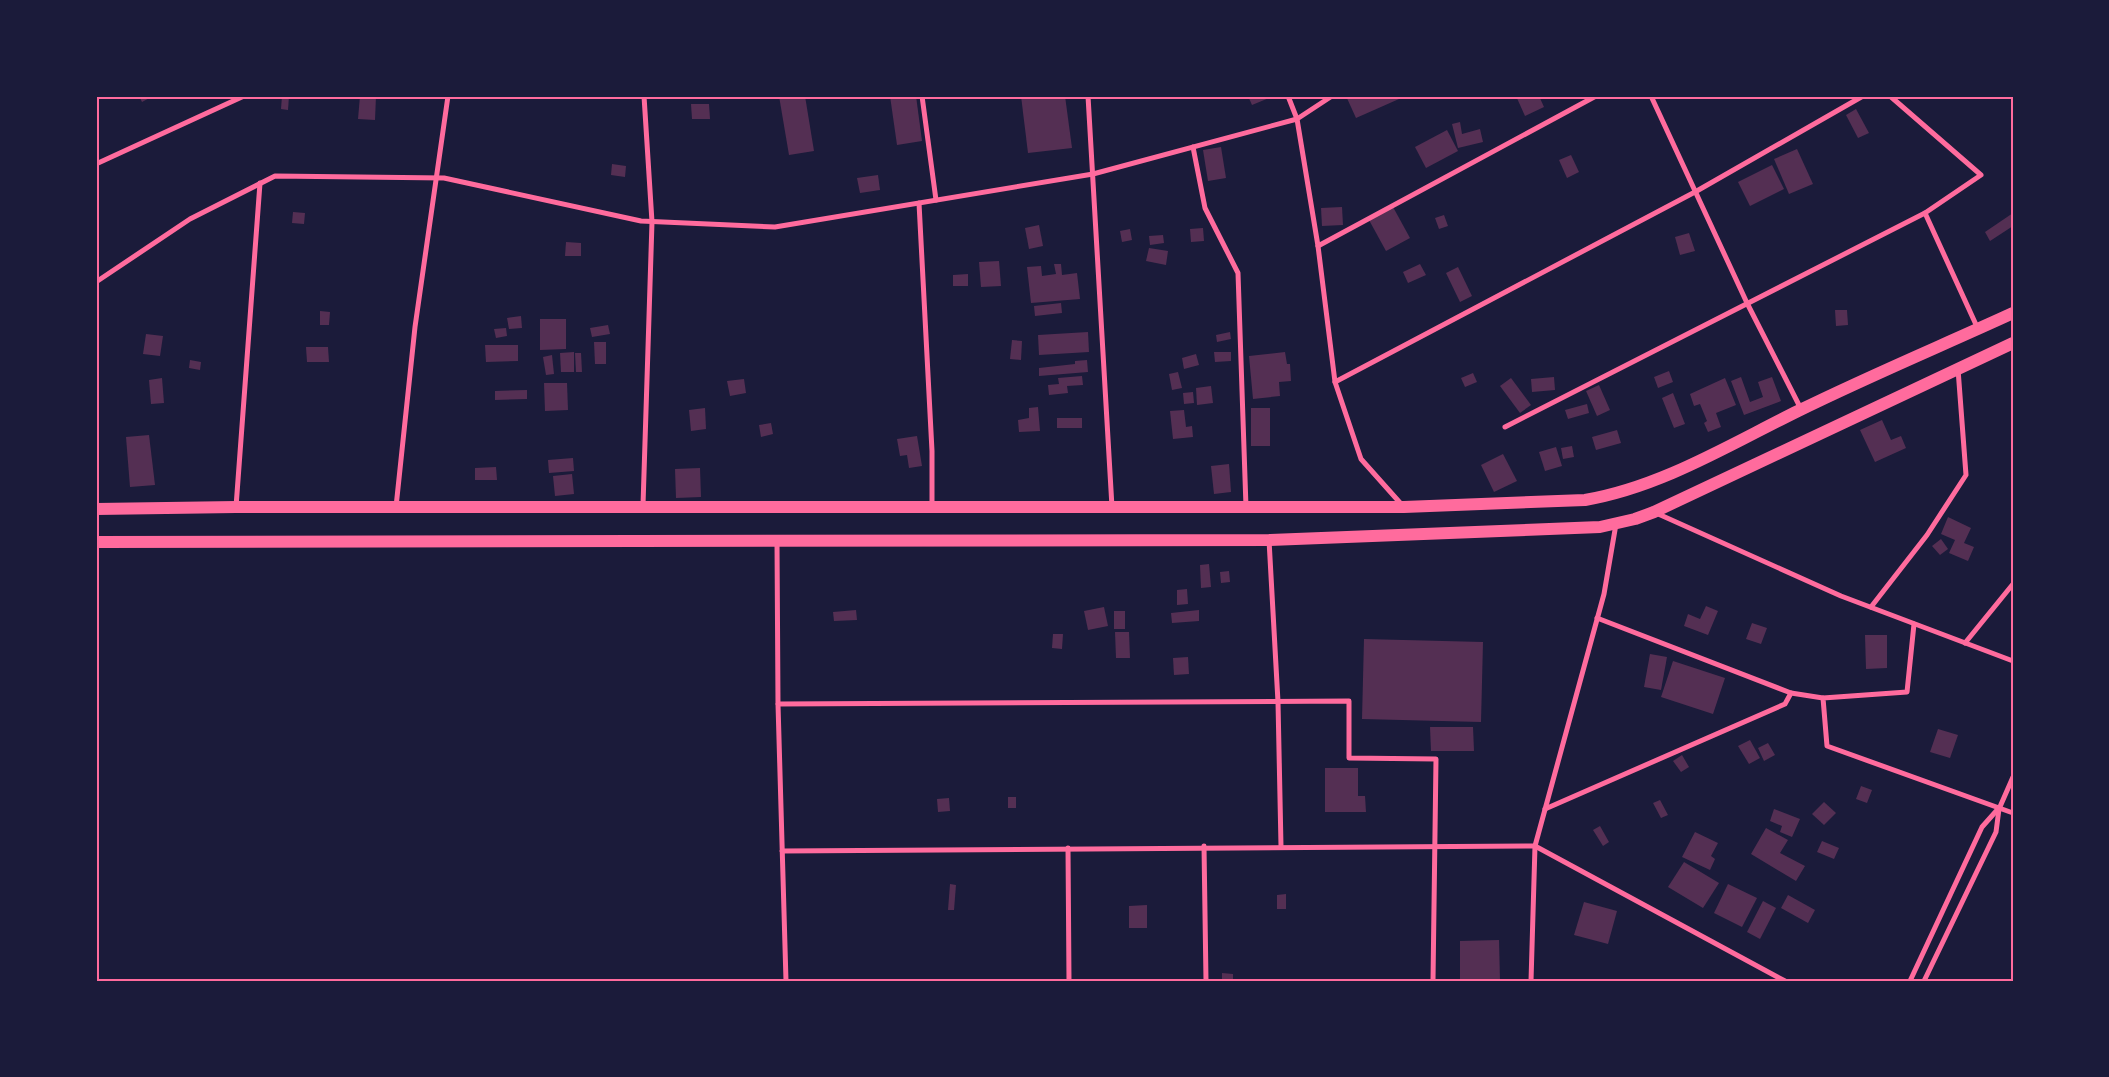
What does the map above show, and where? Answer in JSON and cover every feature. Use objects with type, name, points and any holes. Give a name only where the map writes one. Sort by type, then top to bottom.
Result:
[{"type":"main road","points":[[96,509],[236,507],[1404,507],[1558,502],[1611,496],[1668,475],[1801,410],[2013,313]]},
{"type":"main road","points":[[96,542],[1269,540],[1582,528],[1616,524],[1654,512],[2013,343]]},
{"type":"street","points":[[96,164],[244,96]]},
{"type":"street","points":[[396,508],[415,327],[448,96]]},
{"type":"street","points":[[643,508],[652,222],[644,96]]},
{"type":"street","points":[[922,96],[936,200]]},
{"type":"street","points":[[1088,96],[1112,507]]},
{"type":"street","points":[[1288,96],[1297,120],[1318,246],[1335,382],[1361,459],[1404,507]]},
{"type":"street","points":[[96,282],[190,218],[275,176],[444,178],[641,221],[775,227],[1093,174],[1297,120],[1332,96]]},
{"type":"street","points":[[1318,246],[1596,96]]},
{"type":"street","points":[[1651,96],[1747,302],[1801,410]]},
{"type":"street","points":[[1335,382],[1695,192],[1863,96]]},
{"type":"street","points":[[1505,427],[1747,302],[1925,213],[1981,175],[1890,96]]},
{"type":"street","points":[[1193,147],[1205,208],[1238,273],[1246,507]]},
{"type":"street","points":[[236,507],[260,183]]},
{"type":"street","points":[[919,203],[931,442],[932,507]]},
{"type":"street","points":[[1925,213],[1978,329]]},
{"type":"street","points":[[1871,607],[1927,535],[1966,475],[1958,369]]},
{"type":"street","points":[[1654,512],[1841,596],[2013,661]]},
{"type":"street","points":[[1531,981],[1535,846],[1604,594],[1616,524]]},
{"type":"street","points":[[1269,540],[1278,702],[1282,846]]},
{"type":"street","points":[[777,541],[778,704],[786,981]]},
{"type":"street","points":[[1965,643],[2013,584]]},
{"type":"street","points":[[1597,618],[1792,693],[1823,698],[1906,692],[1914,624]]},
{"type":"street","points":[[1545,809],[1785,704],[1792,693]]},
{"type":"street","points":[[1823,698],[1827,746],[2013,813]]},
{"type":"street","points":[[778,704],[1349,701],[1349,758],[1436,759],[1433,981]]},
{"type":"street","points":[[1910,981],[1982,827],[1998,809],[2013,777]]},
{"type":"street","points":[[1924,981],[1996,832],[1998,809]]},
{"type":"street","points":[[782,851],[1204,846],[1535,846],[1786,981]]},
{"type":"street","points":[[1204,846],[1206,981]]},
{"type":"street","points":[[1068,848],[1069,981]]},
{"type":"building","points":[[139,96],[153,96],[142,102]]},
{"type":"building","points":[[282,96],[289,96],[288,110],[281,109]]},
{"type":"building","points":[[360,96],[376,96],[375,120],[358,119]]},
{"type":"building","points":[[779,96],[805,96],[814,151],[789,155]]},
{"type":"building","points":[[890,96],[916,96],[922,141],[897,145]]},
{"type":"building","points":[[1021,96],[1065,96],[1072,148],[1028,153]]},
{"type":"building","points":[[1248,96],[1268,96],[1269,98],[1252,105]]},
{"type":"building","points":[[1346,96],[1398,96],[1399,99],[1356,118]]},
{"type":"building","points":[[1516,96],[1539,96],[1544,107],[1525,116]]},
{"type":"building","points":[[691,104],[709,104],[710,119],[692,119]]},
{"type":"building","points":[[1856,109],[1869,133],[1858,138],[1846,115]]},
{"type":"building","points":[[1460,122],[1462,134],[1480,129],[1483,142],[1458,148],[1452,124]]},
{"type":"building","points":[[1447,130],[1458,151],[1426,168],[1415,147]]},
{"type":"building","points":[[1221,147],[1226,178],[1208,181],[1203,150]]},
{"type":"building","points":[[1797,149],[1813,184],[1789,194],[1774,159]]},
{"type":"building","points":[[1571,155],[1579,172],[1567,178],[1559,160]]},
{"type":"building","points":[[612,164],[626,166],[625,177],[611,175]]},
{"type":"building","points":[[1772,165],[1784,189],[1750,206],[1738,182]]},
{"type":"building","points":[[878,175],[880,190],[860,193],[857,178]]},
{"type":"building","points":[[1342,207],[1343,225],[1322,226],[1321,208]]},
{"type":"building","points":[[1393,207],[1410,238],[1386,251],[1369,220]]},
{"type":"building","points":[[293,212],[305,213],[304,224],[292,223]]},
{"type":"building","points":[[2013,213],[2013,226],[1990,241],[1985,232]]},
{"type":"building","points":[[1444,215],[1448,226],[1439,229],[1435,218]]},
{"type":"building","points":[[1039,225],[1043,246],[1029,249],[1025,228]]},
{"type":"building","points":[[1203,228],[1204,241],[1191,242],[1190,229]]},
{"type":"building","points":[[1130,229],[1132,240],[1122,242],[1120,231]]},
{"type":"building","points":[[1689,233],[1695,251],[1680,255],[1675,237]]},
{"type":"building","points":[[1163,235],[1164,243],[1150,245],[1149,236]]},
{"type":"building","points":[[566,242],[581,243],[581,256],[565,256]]},
{"type":"building","points":[[1149,248],[1168,251],[1166,265],[1146,261]]},
{"type":"building","points":[[999,261],[1001,286],[981,287],[979,262]]},
{"type":"building","points":[[1054,264],[1061,264],[1062,275],[1077,273],[1080,299],[1031,303],[1027,267],[1041,266],[1042,276],[1056,274]]},
{"type":"building","points":[[1420,264],[1426,275],[1408,283],[1403,272]]},
{"type":"building","points":[[1458,267],[1472,296],[1460,302],[1446,273]]},
{"type":"building","points":[[968,274],[968,286],[953,286],[953,275]]},
{"type":"building","points":[[1061,303],[1062,313],[1035,316],[1034,306]]},
{"type":"building","points":[[1835,310],[1847,310],[1848,325],[1836,326]]},
{"type":"building","points":[[320,311],[330,312],[329,325],[320,325]]},
{"type":"building","points":[[521,316],[522,328],[509,329],[507,318]]},
{"type":"building","points":[[540,319],[566,319],[566,349],[540,350]]},
{"type":"building","points":[[608,325],[610,334],[592,337],[590,328]]},
{"type":"building","points":[[506,328],[507,336],[496,338],[494,329]]},
{"type":"building","points":[[1088,332],[1089,352],[1039,355],[1038,335]]},
{"type":"building","points":[[1230,332],[1231,339],[1217,342],[1216,335]]},
{"type":"building","points":[[146,334],[163,336],[160,356],[143,354]]},
{"type":"building","points":[[1012,340],[1022,341],[1021,360],[1010,359]]},
{"type":"building","points":[[594,342],[606,342],[606,364],[595,364]]},
{"type":"building","points":[[485,345],[518,345],[518,361],[486,362]]},
{"type":"building","points":[[306,347],[328,347],[329,362],[307,362]]},
{"type":"building","points":[[574,352],[574,372],[561,372],[560,353]]},
{"type":"building","points":[[1214,352],[1231,352],[1231,361],[1215,362]]},
{"type":"building","points":[[1285,352],[1287,364],[1290,364],[1291,381],[1279,382],[1280,396],[1253,399],[1249,356]]},
{"type":"building","points":[[575,353],[581,353],[582,372],[576,372]]},
{"type":"building","points":[[1196,354],[1199,365],[1184,369],[1182,358]]},
{"type":"building","points":[[552,355],[554,374],[546,375],[543,357]]},
{"type":"building","points":[[190,360],[201,362],[200,370],[189,368]]},
{"type":"building","points":[[1087,360],[1088,372],[1039,376],[1039,368],[1075,364],[1075,361]]},
{"type":"building","points":[[1669,371],[1673,382],[1658,388],[1654,377]]},
{"type":"building","points":[[1178,372],[1182,388],[1172,390],[1169,374]]},
{"type":"building","points":[[1473,373],[1477,382],[1465,387],[1461,378]]},
{"type":"building","points":[[1082,376],[1083,385],[1067,386],[1068,393],[1049,395],[1048,385],[1059,384],[1058,378]]},
{"type":"building","points":[[1554,377],[1555,390],[1532,392],[1531,379]]},
{"type":"building","points":[[1741,377],[1750,402],[1763,397],[1758,382],[1772,377],[1781,401],[1744,415],[1731,381]]},
{"type":"building","points":[[162,378],[164,403],[151,404],[149,380]]},
{"type":"building","points":[[1511,378],[1531,405],[1520,413],[1500,386]]},
{"type":"building","points":[[1725,378],[1736,405],[1716,413],[1721,427],[1708,432],[1704,423],[1707,421],[1700,404],[1694,406],[1690,394]]},
{"type":"building","points":[[744,379],[746,393],[730,396],[727,381]]},
{"type":"building","points":[[544,383],[567,383],[568,410],[545,411]]},
{"type":"building","points":[[1599,385],[1610,410],[1597,416],[1586,391]]},
{"type":"building","points":[[1211,386],[1213,403],[1197,405],[1196,388]]},
{"type":"building","points":[[527,390],[527,399],[495,400],[495,391]]},
{"type":"building","points":[[1193,392],[1194,403],[1184,404],[1183,393]]},
{"type":"building","points":[[1673,393],[1685,424],[1674,428],[1662,398]]},
{"type":"building","points":[[1587,404],[1589,413],[1568,419],[1565,410]]},
{"type":"building","points":[[1038,407],[1040,431],[1019,432],[1018,420],[1029,418],[1029,408]]},
{"type":"building","points":[[705,408],[706,429],[691,431],[689,410]]},
{"type":"building","points":[[1251,408],[1270,408],[1270,446],[1251,446]]},
{"type":"building","points":[[1184,410],[1186,427],[1192,426],[1193,437],[1173,439],[1170,411]]},
{"type":"building","points":[[1057,418],[1082,418],[1082,428],[1057,428]]},
{"type":"building","points":[[1882,420],[1891,440],[1901,436],[1906,448],[1875,462],[1860,430]]},
{"type":"building","points":[[771,423],[773,434],[761,437],[759,425]]},
{"type":"building","points":[[1617,430],[1621,443],[1596,450],[1592,437]]},
{"type":"building","points":[[149,435],[155,485],[130,487],[126,437]]},
{"type":"building","points":[[917,436],[922,466],[909,468],[907,455],[900,456],[897,439]]},
{"type":"building","points":[[1572,446],[1574,457],[1563,459],[1561,448]]},
{"type":"building","points":[[1556,447],[1562,466],[1545,471],[1539,452]]},
{"type":"building","points":[[1503,454],[1517,481],[1494,492],[1481,465]]},
{"type":"building","points":[[573,458],[574,471],[549,473],[548,460]]},
{"type":"building","points":[[1229,464],[1231,492],[1214,494],[1211,466]]},
{"type":"building","points":[[496,467],[497,480],[475,480],[475,468]]},
{"type":"building","points":[[700,468],[701,497],[676,498],[675,469]]},
{"type":"building","points":[[572,474],[574,494],[555,496],[553,476]]},
{"type":"building","points":[[1948,517],[1971,528],[1964,543],[1974,547],[1968,561],[1949,553],[1955,540],[1941,534]]},
{"type":"building","points":[[1941,539],[1948,549],[1940,555],[1932,546]]},
{"type":"building","points":[[1209,564],[1211,587],[1201,588],[1200,565]]},
{"type":"building","points":[[1229,571],[1230,582],[1221,583],[1220,572]]},
{"type":"building","points":[[1187,589],[1188,604],[1177,605],[1177,590]]},
{"type":"building","points":[[1706,606],[1718,611],[1708,635],[1684,626],[1688,614],[1700,619]]},
{"type":"building","points":[[1104,607],[1108,626],[1088,630],[1084,611]]},
{"type":"building","points":[[856,610],[857,620],[834,621],[833,612]]},
{"type":"building","points":[[1199,610],[1199,621],[1172,623],[1171,613]]},
{"type":"building","points":[[1114,611],[1125,611],[1125,629],[1114,629]]},
{"type":"building","points":[[1752,623],[1767,628],[1761,644],[1746,639]]},
{"type":"building","points":[[1115,632],[1129,632],[1130,658],[1116,658]]},
{"type":"building","points":[[1053,634],[1063,634],[1062,649],[1052,648]]},
{"type":"building","points":[[1865,635],[1887,635],[1887,668],[1866,669]]},
{"type":"building","points":[[1364,639],[1483,642],[1481,722],[1362,719]]},
{"type":"building","points":[[1650,654],[1667,657],[1661,690],[1644,687]]},
{"type":"building","points":[[1188,657],[1189,674],[1174,675],[1173,658]]},
{"type":"building","points":[[1673,661],[1725,678],[1713,714],[1661,697]]},
{"type":"building","points":[[1430,727],[1473,727],[1474,751],[1431,751]]},
{"type":"building","points":[[1938,729],[1958,735],[1950,758],[1930,752]]},
{"type":"building","points":[[1750,740],[1760,758],[1749,764],[1738,746]]},
{"type":"building","points":[[1768,743],[1775,755],[1764,761],[1758,748]]},
{"type":"building","points":[[1682,755],[1689,767],[1681,772],[1673,761]]},
{"type":"building","points":[[1325,768],[1358,768],[1358,796],[1365,796],[1366,812],[1325,812]]},
{"type":"building","points":[[1861,786],[1872,790],[1867,803],[1856,799]]},
{"type":"building","points":[[1008,797],[1016,797],[1016,808],[1008,808]]},
{"type":"building","points":[[949,798],[950,811],[938,812],[937,799]]},
{"type":"building","points":[[1660,800],[1668,815],[1661,818],[1653,803]]},
{"type":"building","points":[[1824,802],[1836,813],[1824,825],[1812,814]]},
{"type":"building","points":[[1774,809],[1800,819],[1792,837],[1780,832],[1782,826],[1770,821]]},
{"type":"building","points":[[1600,826],[1609,842],[1603,846],[1593,830]]},
{"type":"building","points":[[1766,828],[1788,840],[1780,853],[1805,866],[1796,881],[1751,854]]},
{"type":"building","points":[[1695,832],[1718,843],[1711,856],[1715,859],[1710,870],[1682,857]]},
{"type":"building","points":[[1822,841],[1839,848],[1834,859],[1817,852]]},
{"type":"building","points":[[1684,862],[1719,883],[1703,908],[1668,887]]},
{"type":"building","points":[[950,884],[956,885],[954,910],[948,910]]},
{"type":"building","points":[[1728,884],[1757,898],[1742,927],[1714,913]]},
{"type":"building","points":[[1286,894],[1286,909],[1277,909],[1277,895]]},
{"type":"building","points":[[1788,895],[1815,910],[1808,923],[1781,908]]},
{"type":"building","points":[[1763,901],[1776,908],[1760,939],[1747,932]]},
{"type":"building","points":[[1584,902],[1617,911],[1608,944],[1574,935]]},
{"type":"building","points":[[1147,905],[1147,928],[1129,928],[1129,906]]},
{"type":"building","points":[[1499,940],[1500,981],[1460,981],[1460,941]]},
{"type":"building","points":[[1222,973],[1233,974],[1233,980],[1222,980]]}]
